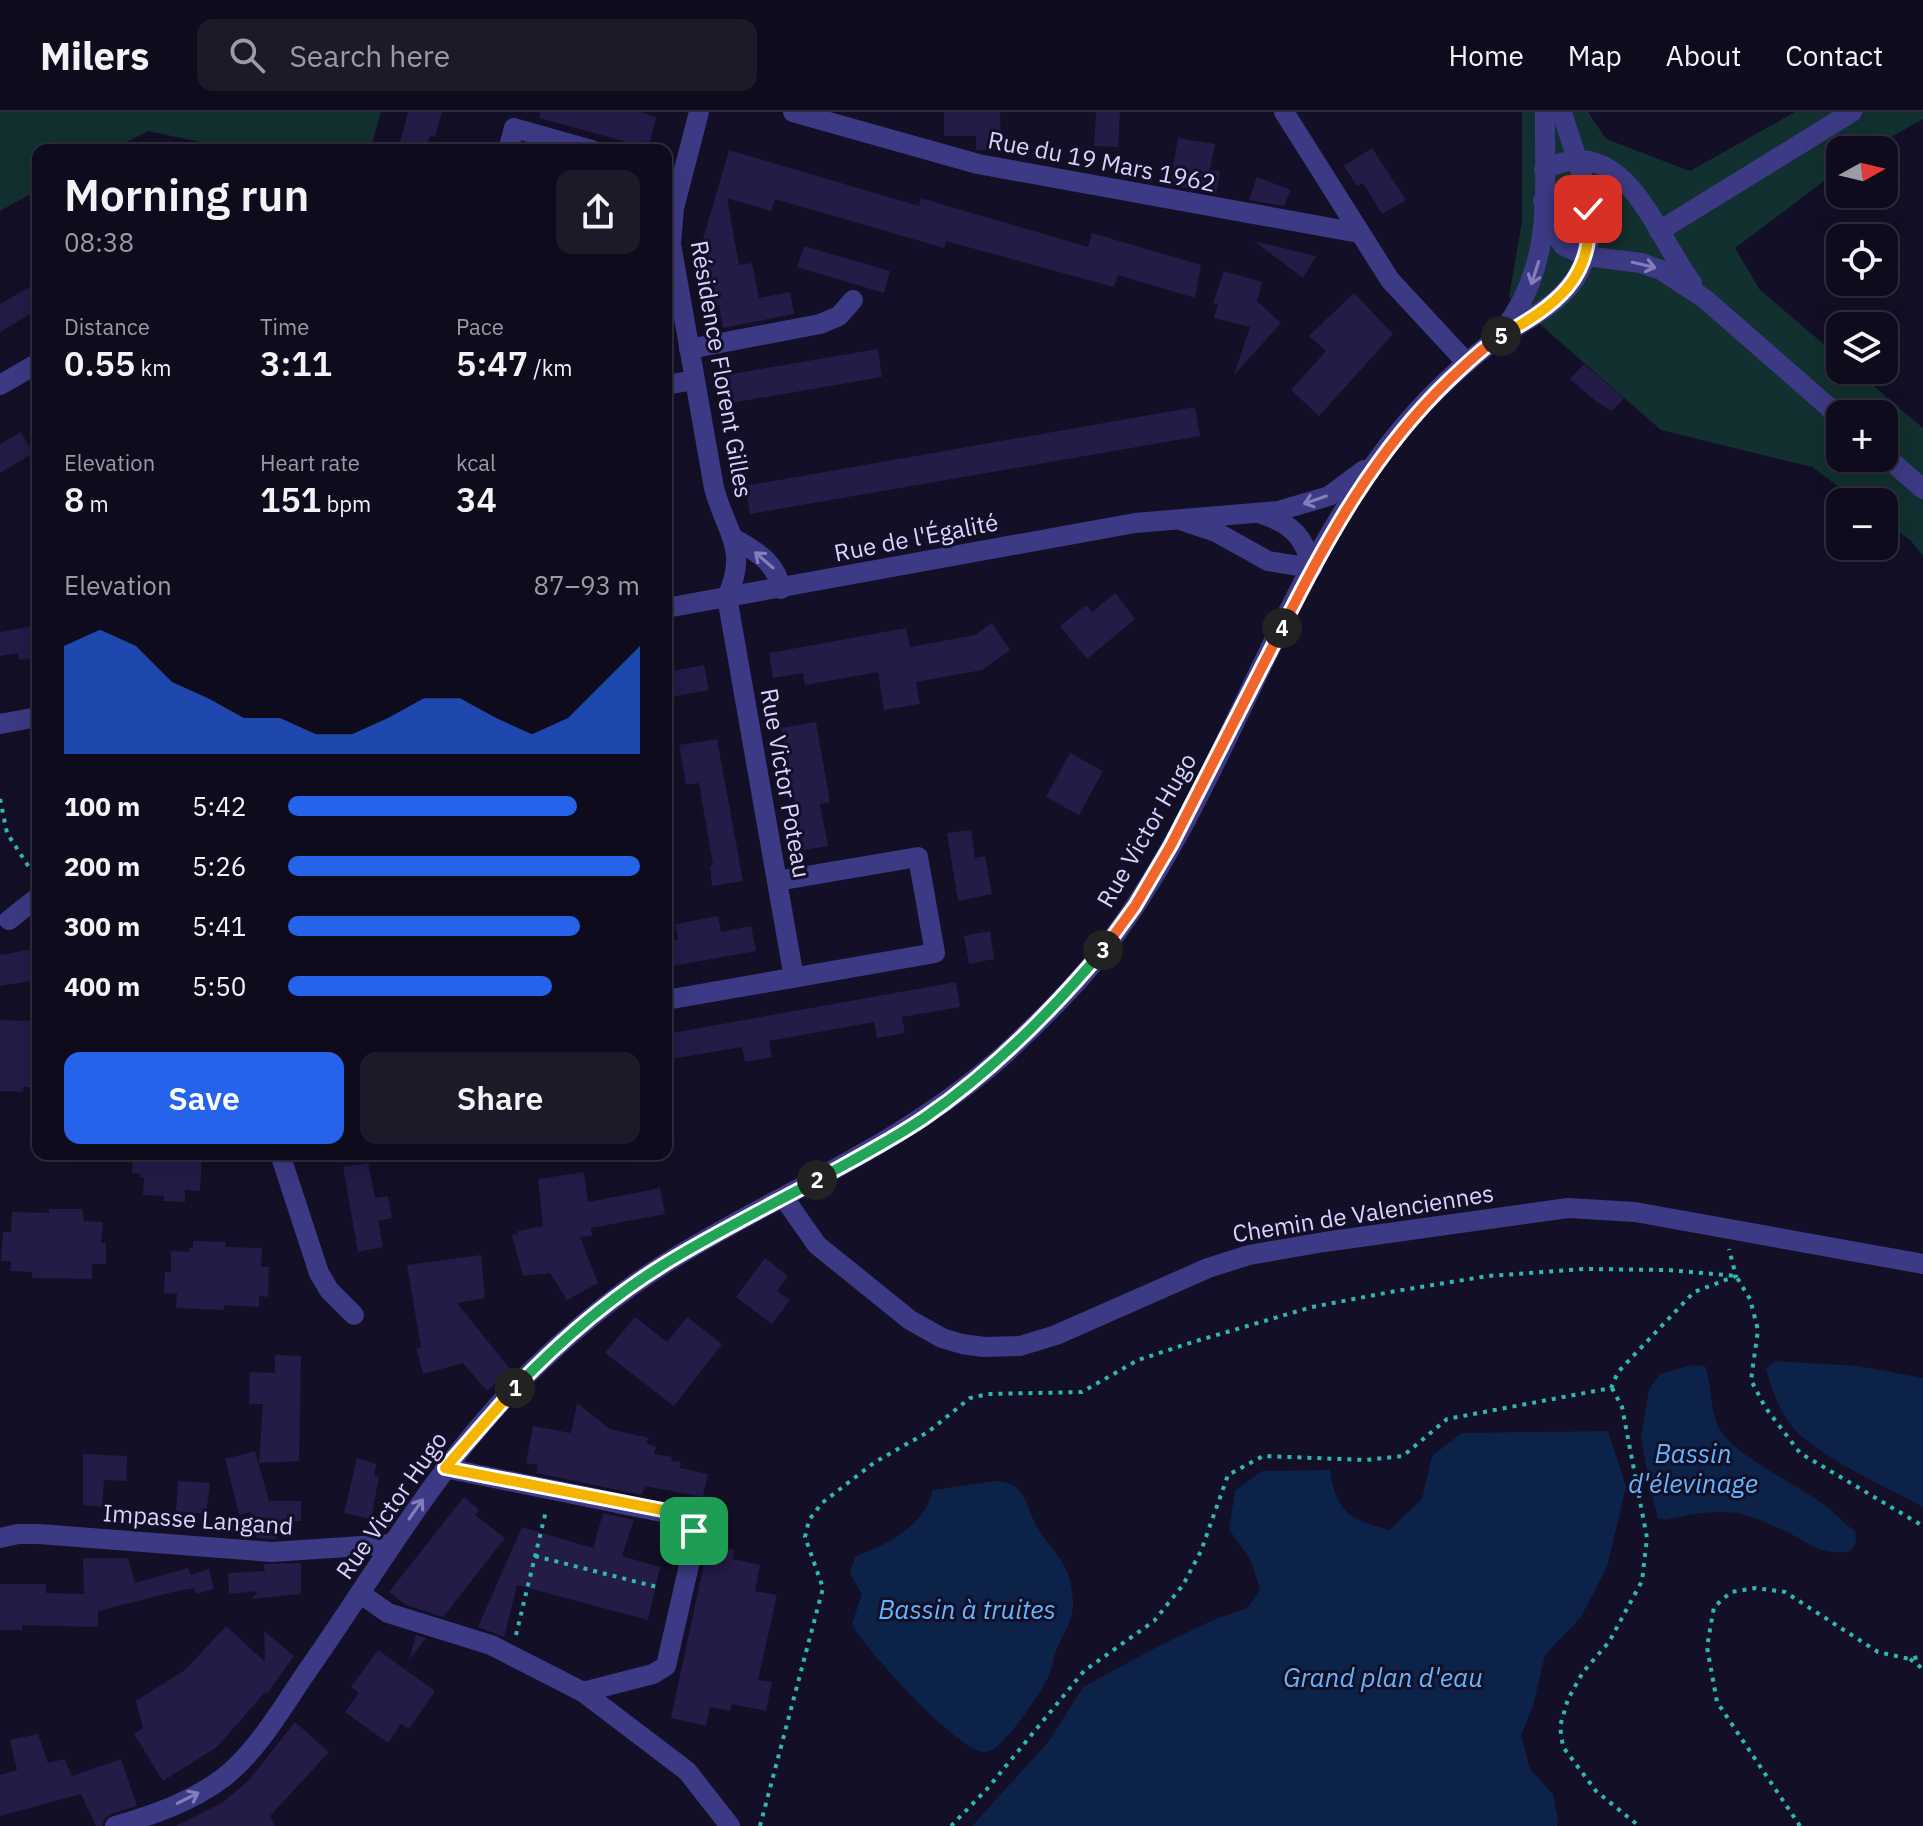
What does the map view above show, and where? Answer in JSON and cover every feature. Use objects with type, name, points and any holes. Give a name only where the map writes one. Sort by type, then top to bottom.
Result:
[{"type":"street","name":"Résidence Florent Gilles","points":[[672,208],[674,173],[699,112]]},
{"type":"street","name":"Rue du 19 Mars 1962","points":[[793,112],[999,169],[1359,233]]},
{"type":"street","points":[[1284,112],[1390,280],[1467,363]]},
{"type":"street","points":[[1497,339],[1517,312],[1534,276],[1542,244],[1545,112]]},
{"type":"street","points":[[1497,339],[1557,300],[1577,275],[1586,256],[1590,223],[1577,160],[1562,112]]},
{"type":"street","points":[[1659,231],[1852,112]]},
{"type":"street","points":[[510,144],[514,128],[571,144]]},
{"type":"street","points":[[1544,170],[1577,160],[1599,164],[1626,182],[1642,201],[1676,262],[1705,299]]},
{"type":"street","points":[[1543,201],[1556,235],[1564,246],[1586,256],[1652,266],[1705,299],[1826,405]]},
{"type":"street","name":"Résidence Florent Gilles","points":[[672,250],[714,488],[735,539],[735,571],[727,597]]},
{"type":"street","points":[[689,349],[820,324],[839,316],[853,300]]},
{"type":"street","name":"Rue Victor Hugo","points":[[115,1826],[176,1805],[225,1776],[266,1730],[445,1468],[523,1380],[602,1309],[665,1264],[901,1133],[967,1086],[1026,1033],[1108,944],[1171,845],[1312,568],[1380,457],[1414,416],[1467,363],[1497,339]]},
{"type":"street","points":[[0,385],[32,366]]},
{"type":"street","points":[[672,384],[694,380]]},
{"type":"street","name":"Rue de l'Égalité","points":[[672,607],[1135,523],[1259,514],[1294,507],[1343,488],[1380,457]]},
{"type":"street","points":[[1898,467],[1923,489]]},
{"type":"street","name":"Rue de l'Égalité","points":[[1176,518],[1216,532],[1268,561],[1312,568],[1308,552],[1295,531],[1281,521],[1259,514]]},
{"type":"street","points":[[735,539],[769,561],[781,589]]},
{"type":"street","name":"Rue Victor Poteau","points":[[727,597],[794,978]]},
{"type":"street","points":[[0,724],[32,718]]},
{"type":"street","points":[[672,999],[935,953],[918,857],[777,881]]},
{"type":"street","points":[[9,920],[32,902]]},
{"type":"street","points":[[282,1160],[319,1273],[329,1290],[354,1315]]},
{"type":"street","name":"Chemin de Valenciennes","points":[[784,1198],[817,1245],[910,1320],[942,1338],[984,1347],[1020,1346],[1047,1338],[1208,1268],[1249,1255],[1568,1208],[1616,1209],[1923,1264]]},
{"type":"street","points":[[445,1468],[686,1517],[692,1523],[695,1539],[669,1660],[661,1671],[583,1692]]},
{"type":"street","name":"Impasse Langand","points":[[0,1538],[39,1534],[272,1552],[392,1544]]},
{"type":"street","points":[[361,1594],[388,1613],[491,1645],[583,1692],[699,1782],[730,1826]]},
{"type":"path","points":[[0,799],[7,833],[32,872]]},
{"type":"path","points":[[1723,1227],[1736,1276],[1750,1299],[1758,1330],[1751,1380],[1765,1407],[1800,1453],[1923,1526]]},
{"type":"path","points":[[760,1826],[823,1588],[805,1537],[809,1520],[822,1503],[875,1462],[928,1432],[970,1398],[988,1394],[1082,1392],[1138,1360],[1312,1307],[1488,1276],[1583,1269],[1668,1270],[1736,1276]]},
{"type":"path","points":[[1611,1388],[1618,1372],[1694,1292],[1736,1276]]},
{"type":"path","points":[[951,1826],[987,1789],[1084,1671],[1154,1621],[1183,1585],[1201,1551],[1228,1475],[1263,1456],[1366,1460],[1403,1456],[1447,1419],[1611,1388]]},
{"type":"path","points":[[1611,1388],[1622,1407],[1647,1538],[1642,1581],[1609,1642],[1583,1672],[1568,1699],[1560,1726],[1563,1747],[1596,1791],[1639,1826]]},
{"type":"path","points":[[512,1655],[551,1489]]},
{"type":"path","points":[[535,1556],[683,1594]]},
{"type":"path","points":[[1800,1826],[1717,1702],[1707,1647],[1714,1607],[1731,1592],[1756,1588],[1785,1592],[1878,1652],[1910,1659],[1923,1669]]},
{"type":"path","points":[[1910,1659],[1923,1656]]},
{"type":"green space","points":[[0,112],[381,112],[372,144],[210,144],[148,131],[123,144],[32,144],[32,193],[0,211]]},
{"type":"green space","points":[[1522,112],[1588,112],[1606,139],[1690,171],[1795,112],[1923,112],[1923,119],[1893,136],[1826,136],[1826,180],[1735,248],[1760,290],[1826,346],[1826,384],[1871,384],[1890,400],[1826,400],[1826,472],[1898,472],[1898,407],[1923,428],[1923,556],[1898,531],[1898,488],[1840,488],[1812,467],[1661,430],[1509,297],[1522,221]]},
{"type":"water","name":"Bassin d'élevinage","points":[[1775,1361],[1858,1366],[1923,1378],[1923,1507],[1843,1465],[1800,1435],[1778,1405],[1771,1387],[1766,1369]]},
{"type":"water","name":"Bassin d'élevinage","points":[[1693,1365],[1705,1366],[1715,1419],[1726,1437],[1752,1459],[1815,1498],[1855,1531],[1856,1541],[1851,1551],[1820,1549],[1741,1514],[1712,1512],[1666,1520],[1658,1518],[1641,1437],[1649,1389],[1660,1374]]},
{"type":"water","name":"Grand plan d'eau","points":[[1608,1431],[1626,1487],[1607,1567],[1581,1617],[1545,1655],[1533,1706],[1521,1735],[1530,1769],[1553,1794],[1557,1826],[972,1826],[1049,1741],[1083,1687],[1213,1620],[1247,1608],[1260,1590],[1252,1563],[1229,1529],[1235,1491],[1262,1471],[1330,1470],[1336,1496],[1347,1512],[1364,1522],[1389,1530],[1422,1499],[1432,1456],[1462,1433]]},
{"type":"water","name":"Bassin à truites","points":[[995,1481],[1013,1485],[1023,1495],[1036,1525],[1064,1566],[1071,1586],[1073,1607],[1044,1685],[1009,1734],[986,1752],[956,1737],[936,1719],[860,1637],[852,1624],[862,1594],[850,1574],[855,1557],[891,1540],[913,1524],[922,1514],[933,1490]]},
{"type":"building","points":[[408,112],[442,112],[435,137],[430,135],[428,144],[400,144]]},
{"type":"building","points":[[540,112],[640,112],[656,117],[650,142],[642,141],[641,144],[539,118]]},
{"type":"building","points":[[944,112],[1000,112],[1001,150],[976,150],[976,136],[944,136]]},
{"type":"building","points":[[1096,112],[1120,112],[1118,147],[1094,146]]},
{"type":"building","points":[[1178,138],[1215,144],[1210,170],[1220,171],[1216,194],[1170,185]]},
{"type":"building","points":[[1372,148],[1406,200],[1382,214],[1363,183],[1357,186],[1344,166]]},
{"type":"building","points":[[729,150],[919,206],[921,198],[1088,247],[1092,233],[1201,265],[1195,298],[1118,275],[1114,287],[946,241],[944,248],[775,199],[771,211],[727,198],[739,265],[752,263],[759,298],[790,292],[794,314],[723,328],[719,305],[713,306],[702,243]]},
{"type":"building","points":[[1257,177],[1291,190],[1284,206],[1249,200]]},
{"type":"building","points":[[1254,241],[1316,256],[1303,278]]},
{"type":"building","points":[[804,246],[890,271],[884,293],[797,267]]},
{"type":"building","points":[[1224,271],[1262,282],[1257,301],[1281,323],[1234,375],[1250,327],[1214,318],[1218,304],[1213,303]]},
{"type":"building","points":[[32,285],[32,313],[0,332],[0,304]]},
{"type":"building","points":[[1354,293],[1393,334],[1319,416],[1291,390],[1326,351],[1309,336]]},
{"type":"building","points":[[878,349],[882,377],[731,403],[726,375]]},
{"type":"building","points":[[1584,364],[1624,398],[1612,411],[1570,379]]},
{"type":"building","points":[[1195,407],[1200,436],[750,514],[745,486]]},
{"type":"building","points":[[21,432],[32,454],[0,473],[0,444]]},
{"type":"building","points":[[1115,593],[1135,619],[1087,659],[1060,626],[1086,605],[1092,612]]},
{"type":"building","points":[[992,623],[1010,650],[982,670],[916,682],[920,704],[884,710],[878,672],[805,685],[803,673],[773,678],[769,653],[906,628],[910,647],[975,635]]},
{"type":"building","points":[[32,626],[32,658],[19,660],[18,653],[0,656],[0,632]]},
{"type":"building","points":[[704,665],[709,690],[672,697],[672,671]]},
{"type":"building","points":[[816,722],[830,802],[820,804],[828,846],[803,850],[781,728]]},
{"type":"building","points":[[717,739],[743,881],[712,886],[710,866],[713,865],[699,783],[686,785],[679,745]]},
{"type":"building","points":[[1070,753],[1103,771],[1079,815],[1046,797]]},
{"type":"building","points":[[971,830],[975,858],[985,856],[992,894],[958,901],[947,833]]},
{"type":"building","points":[[718,916],[721,932],[751,926],[756,951],[672,966],[672,941],[678,940],[675,924]]},
{"type":"building","points":[[990,931],[994,959],[969,964],[964,936]]},
{"type":"building","points":[[32,949],[32,981],[0,986],[0,955]]},
{"type":"building","points":[[956,982],[960,1007],[902,1017],[905,1033],[877,1038],[874,1022],[769,1041],[772,1057],[745,1062],[742,1047],[672,1059],[672,1033]]},
{"type":"building","points":[[0,1020],[32,1021],[32,1088],[24,1087],[23,1092],[0,1091]]},
{"type":"building","points":[[133,1160],[202,1160],[200,1191],[185,1190],[185,1202],[163,1201],[164,1196],[143,1195],[144,1177],[132,1173]]},
{"type":"building","points":[[368,1163],[375,1198],[388,1196],[392,1218],[378,1221],[383,1247],[358,1252],[343,1167]]},
{"type":"building","points":[[584,1172],[588,1202],[660,1188],[665,1214],[591,1228],[592,1236],[580,1237],[598,1283],[567,1300],[550,1273],[523,1276],[512,1235],[543,1226],[538,1179]]},
{"type":"building","points":[[49,1209],[82,1209],[84,1221],[103,1222],[101,1243],[106,1243],[106,1264],[92,1264],[92,1279],[32,1278],[32,1272],[10,1271],[11,1261],[1,1261],[3,1232],[11,1232],[12,1212],[49,1213]]},
{"type":"building","points":[[193,1241],[226,1242],[225,1247],[262,1248],[261,1267],[269,1267],[268,1297],[259,1296],[259,1307],[224,1305],[224,1310],[176,1308],[177,1294],[164,1293],[165,1272],[171,1272],[171,1251],[189,1252]]},
{"type":"building","points":[[481,1255],[485,1298],[457,1303],[510,1369],[487,1391],[463,1363],[423,1374],[416,1348],[421,1347],[407,1265]]},
{"type":"building","points":[[765,1258],[788,1276],[777,1291],[790,1300],[772,1324],[736,1297]]},
{"type":"building","points":[[635,1317],[667,1342],[687,1317],[722,1344],[674,1406],[605,1353]]},
{"type":"building","points":[[275,1355],[301,1356],[299,1461],[259,1463],[263,1404],[249,1404],[250,1372],[275,1373]]},
{"type":"building","points":[[577,1403],[610,1429],[649,1438],[646,1443],[656,1447],[654,1454],[672,1457],[671,1461],[681,1462],[680,1468],[708,1474],[703,1497],[645,1486],[642,1495],[536,1473],[538,1465],[526,1463],[533,1426],[571,1433]]},
{"type":"building","points":[[255,1451],[269,1501],[301,1501],[301,1521],[273,1522],[277,1539],[257,1538],[251,1512],[239,1515],[225,1459]]},
{"type":"building","points":[[83,1454],[127,1456],[126,1481],[104,1480],[102,1507],[83,1505]]},
{"type":"building","points":[[357,1458],[376,1464],[374,1476],[379,1477],[371,1519],[344,1513]]},
{"type":"building","points":[[178,1481],[210,1483],[206,1514],[176,1512]]},
{"type":"building","points":[[464,1497],[479,1510],[475,1515],[505,1538],[443,1617],[406,1605],[389,1592]]},
{"type":"building","points":[[603,1513],[634,1520],[622,1556],[660,1567],[648,1620],[517,1585],[504,1637],[478,1627],[522,1527],[593,1548]]},
{"type":"building","points":[[708,1545],[734,1550],[733,1559],[760,1565],[755,1591],[777,1595],[758,1680],[772,1682],[766,1711],[732,1704],[730,1711],[710,1707],[706,1726],[671,1718]]},
{"type":"building","points":[[83,1558],[128,1558],[135,1583],[188,1568],[191,1575],[209,1569],[214,1589],[196,1594],[194,1588],[98,1611],[98,1627],[22,1625],[22,1630],[0,1630],[0,1584],[46,1584],[46,1593],[84,1594]]},
{"type":"building","points":[[301,1563],[301,1594],[251,1599],[258,1591],[229,1594],[228,1573],[265,1571],[263,1564]]},
{"type":"building","points":[[226,1626],[265,1662],[264,1631],[294,1656],[266,1695],[266,1691],[217,1747],[163,1781],[134,1734],[143,1728],[136,1701],[185,1670]]},
{"type":"building","points":[[416,1635],[426,1638],[409,1660]]},
{"type":"building","points":[[378,1650],[435,1691],[409,1729],[401,1724],[388,1743],[345,1712],[359,1693],[351,1687]]},
{"type":"building","points":[[295,1722],[329,1752],[270,1816],[275,1826],[176,1826],[223,1802],[249,1780]]},
{"type":"building","points":[[38,1734],[48,1763],[64,1759],[72,1776],[121,1759],[137,1806],[111,1814],[102,1826],[96,1826],[81,1794],[0,1816],[0,1775],[17,1770],[10,1740]]},
{"type":"route","points":[[694,1531],[692,1523],[678,1513],[445,1468],[523,1380],[602,1309],[686,1251],[863,1155],[943,1104],[1006,1052],[1093,962],[1135,906],[1171,845],[1312,568],[1380,457],[1419,410],[1467,363],[1497,339],[1544,310],[1569,287],[1586,256],[1590,238],[1588,209]]}]
